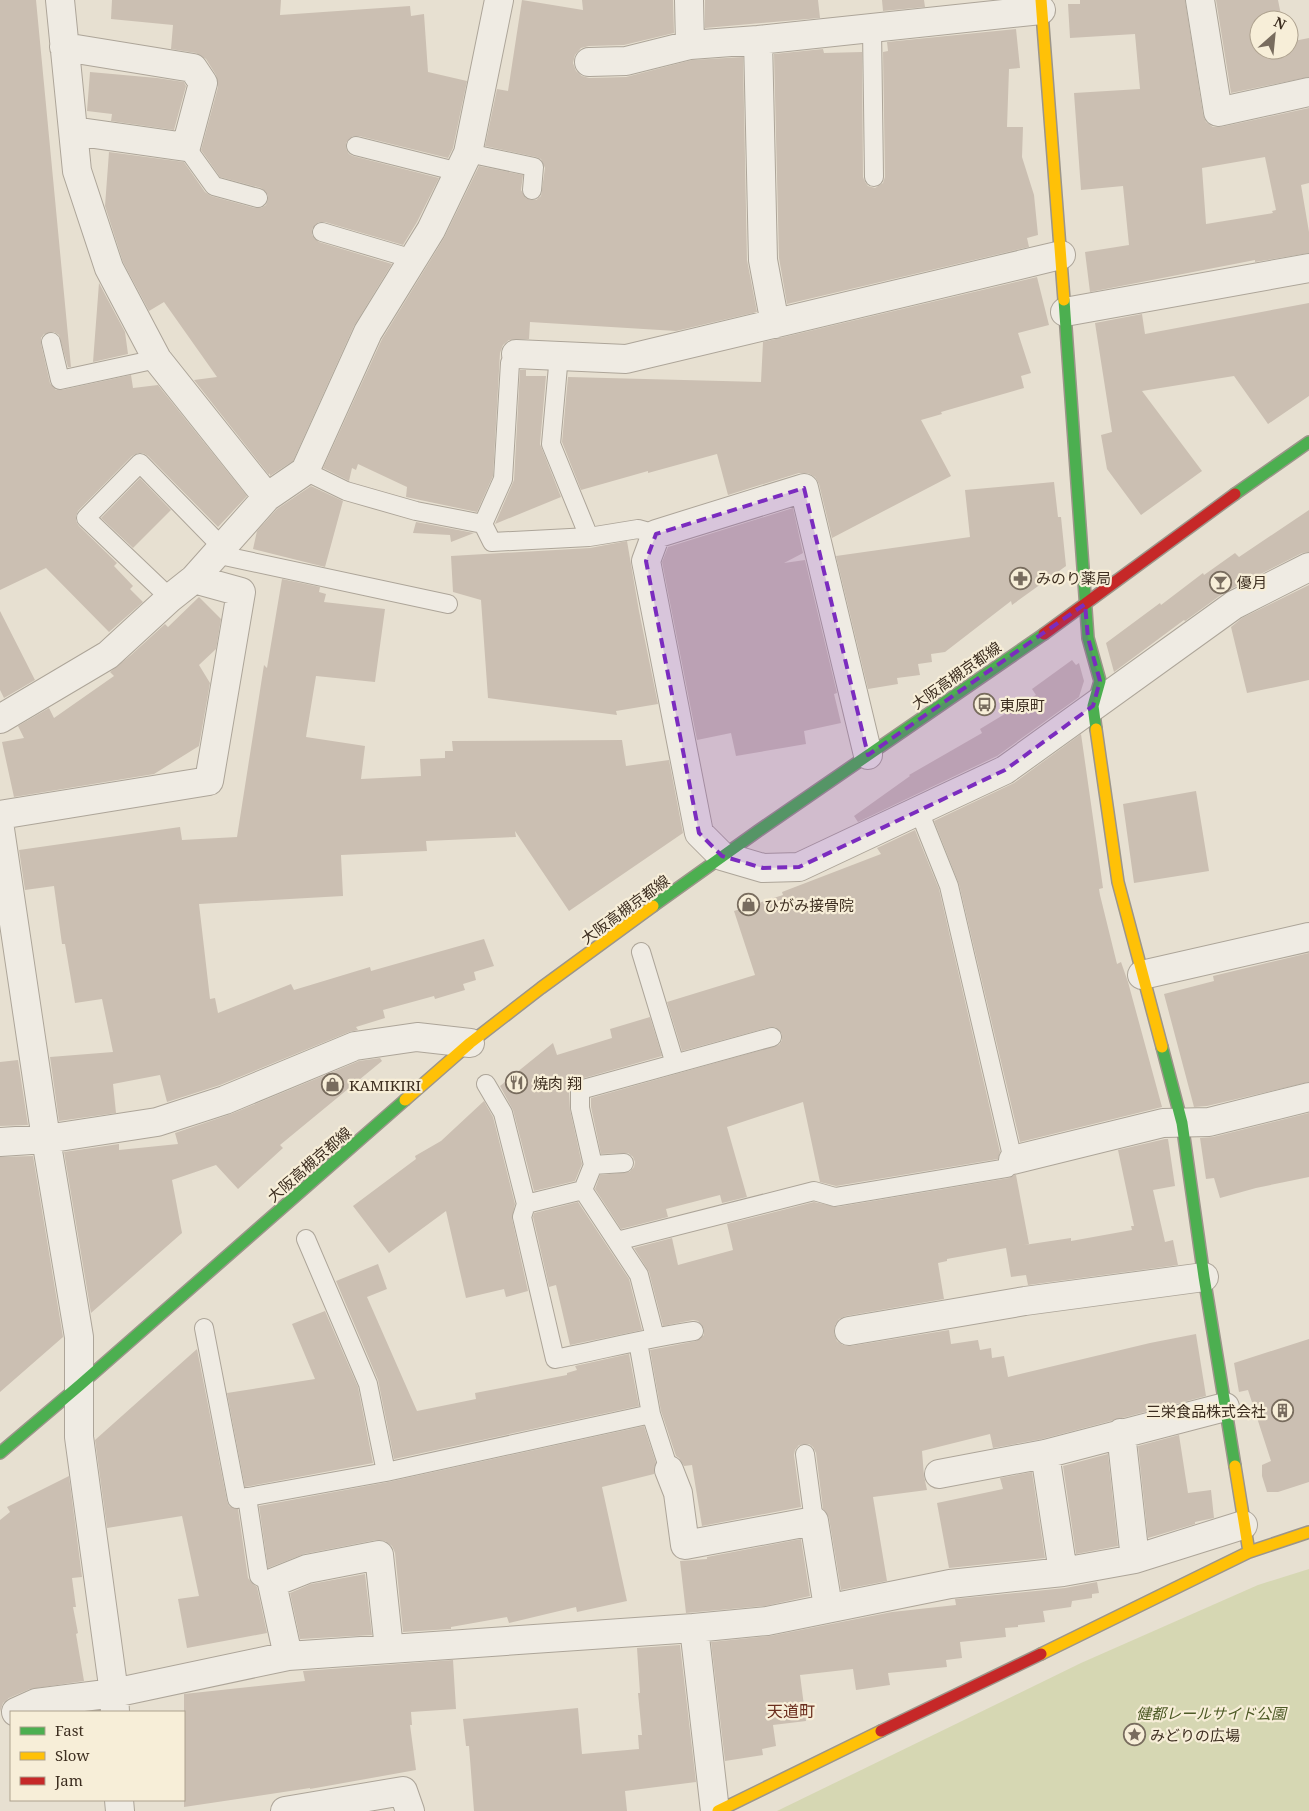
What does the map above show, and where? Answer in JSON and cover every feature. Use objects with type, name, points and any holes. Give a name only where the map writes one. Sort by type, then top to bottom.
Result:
[{"type":"street","points":[[60,0],[77,171],[109,268],[157,359],[267,496]]},
{"type":"street","points":[[0,719],[108,655],[170,598],[194,579],[267,496],[305,471],[368,332],[430,230],[463,162],[499,0]]},
{"type":"street","points":[[689,0],[690,45]]},
{"type":"street","points":[[1200,0],[1218,112],[1309,92]]},
{"type":"street","points":[[589,62],[626,61],[690,45],[872,29],[1041,5],[1088,638],[1100,681],[1093,706],[1118,882],[1182,1123],[1204,1277],[1243,1525],[1249,1552]]},
{"type":"street","points":[[758,40],[763,260],[775,324]]},
{"type":"street","points":[[64,47],[193,68],[203,83],[186,147],[73,131]]},
{"type":"street","points":[[516,354],[626,359],[1061,255]]},
{"type":"street","points":[[1065,312],[1309,268]]},
{"type":"street","name":"大阪高槻京都線","points":[[0,1453],[470,1044],[520,1004],[722,856],[1086,604],[1261,474],[1309,442]]},
{"type":"street","points":[[868,755],[804,488],[656,534],[646,560],[699,833],[722,856],[763,868],[799,867],[1005,770],[1234,605],[1309,567]]},
{"type":"street","points":[[0,815],[209,781],[240,592],[194,579]]},
{"type":"street","points":[[0,829],[46,1139],[79,1336],[79,1437],[115,1703]]},
{"type":"street","points":[[1142,975],[1309,937]]},
{"type":"street","points":[[0,1142],[46,1139],[157,1122],[225,1100],[355,1046],[417,1037],[470,1044]]},
{"type":"street","points":[[1013,1160],[1163,1123],[1209,1122],[1309,1097]]},
{"type":"street","points":[[849,1331],[1025,1301],[1204,1277]]},
{"type":"street","points":[[938,1474],[1045,1454],[1225,1407]]},
{"type":"street","points":[[1121,1433],[1135,1559]]},
{"type":"street","points":[[1045,1454],[1063,1572]]},
{"type":"street","points":[[670,1470],[678,1493],[685,1545],[814,1521],[828,1607]]},
{"type":"street","points":[[18,1711],[36,1703],[115,1703],[288,1656],[694,1628],[767,1621],[828,1607],[950,1584],[1063,1572],[1135,1559],[1243,1525]]},
{"type":"street","points":[[694,1628],[716,1811],[1249,1552],[1309,1532]]},
{"type":"street","points":[[288,1656],[272,1584],[307,1569],[379,1555],[389,1649]]},
{"type":"street","points":[[285,1811],[403,1792],[410,1811]]},
{"type":"lane","points":[[872,29],[874,178]]},
{"type":"lane","points":[[356,146],[463,162],[534,167],[532,190]]},
{"type":"lane","points":[[186,147],[214,186],[258,198]]},
{"type":"lane","points":[[322,232],[413,259]]},
{"type":"lane","points":[[51,342],[60,380],[157,359]]},
{"type":"lane","points":[[483,524],[503,479],[510,363],[516,354]]},
{"type":"lane","points":[[559,355],[551,444],[589,537]]},
{"type":"lane","points":[[170,598],[86,518],[140,463],[219,550],[448,604]]},
{"type":"lane","points":[[305,471],[346,491],[416,511],[483,524]]},
{"type":"lane","points":[[483,524],[492,542],[589,537],[638,529],[656,534]]},
{"type":"lane","points":[[617,1241],[814,1191],[835,1198],[1007,1168],[1013,1160],[949,886],[919,811]]},
{"type":"lane","points":[[641,952],[675,1064]]},
{"type":"lane","points":[[583,1190],[593,1165],[580,1108],[580,1090],[772,1037]]},
{"type":"lane","points":[[486,1084],[503,1113],[526,1204],[522,1217],[555,1360],[647,1339],[694,1331]]},
{"type":"lane","points":[[593,1165],[624,1163]]},
{"type":"lane","points":[[526,1204],[583,1190]]},
{"type":"lane","points":[[583,1190],[638,1275],[647,1339],[651,1414],[670,1470]]},
{"type":"lane","points":[[306,1239],[368,1384],[386,1472]]},
{"type":"lane","points":[[204,1328],[237,1499],[386,1472],[651,1414]]},
{"type":"lane","points":[[805,1454],[814,1521]]},
{"type":"lane","points":[[247,1497],[259,1576],[272,1584]]},
{"type":"highlighted area","points":[[804,488],[868,755],[1085,604],[1088,638],[1100,681],[1093,706],[1005,770],[799,867],[763,868],[722,856],[699,833],[646,561],[656,534]]},
{"type":"green space","name":"健都レールサイド公園","points":[[1309,1569],[1309,1811],[777,1811],[1081,1663],[1258,1585]]},
{"type":"building","points":[[0,0],[36,0],[71,367],[68,367],[59,335],[54,332],[44,334],[41,338],[41,344],[50,383],[56,390],[62,390],[131,375],[133,388],[158,385],[247,496],[218,527],[148,456],[138,453],[132,456],[78,511],[76,516],[79,526],[117,563],[114,566],[133,586],[130,589],[143,602],[109,632],[46,568],[0,590]]},
{"type":"building","points":[[112,0],[281,0],[280,15],[410,6],[411,16],[424,14],[428,72],[467,81],[453,148],[448,158],[359,136],[353,136],[346,143],[346,149],[353,156],[439,178],[403,245],[325,222],[319,222],[312,229],[312,235],[319,242],[392,264],[354,326],[293,461],[270,476],[270,473],[269,475],[194,380],[217,377],[164,302],[149,311],[123,262],[105,206],[109,152],[184,162],[205,192],[211,196],[255,208],[261,208],[266,205],[268,195],[261,188],[220,177],[201,150],[218,87],[216,75],[206,59],[196,53],[171,49],[173,25],[111,19]]},
{"type":"building","points":[[522,0],[583,10],[582,0],[673,0],[674,33],[624,45],[581,48],[575,55],[573,63],[576,71],[582,76],[589,78],[626,77],[692,60],[743,57],[747,260],[757,312],[676,331],[530,322],[529,339],[509,340],[503,345],[500,353],[493,476],[477,512],[406,497],[407,487],[358,464],[356,470],[352,468],[349,481],[323,468],[382,339],[444,238],[479,166],[523,175],[521,190],[526,198],[536,200],[541,196],[545,168],[541,159],[485,146],[497,89],[508,91]]},
{"type":"building","points":[[705,0],[818,0],[820,18],[705,28]]},
{"type":"building","points":[[882,0],[924,0],[925,7],[883,11]]},
{"type":"building","points":[[1080,0],[1185,0],[1203,114],[1206,122],[1213,127],[1221,127],[1309,108],[1309,183],[1301,185],[1309,232],[1309,253],[1255,262],[1255,260],[1090,292],[1085,252],[1129,245],[1123,186],[1081,190],[1074,93],[1140,89],[1135,34],[1070,38],[1068,4],[1080,4]],"holes":[[[1265,157],[1276,210],[1272,211],[1273,213],[1206,224],[1202,168]]]},
{"type":"building","points":[[1216,0],[1278,0],[1280,10],[1249,10],[1249,60],[1299,60],[1299,40],[1309,38],[1309,77],[1231,93]]},
{"type":"building","points":[[1016,29],[1020,68],[1009,69],[1007,127],[1023,127],[1022,157],[1034,195],[1038,235],[1027,238],[1029,247],[787,304],[779,258],[774,54],[823,49],[824,53],[862,52],[863,177],[868,186],[875,188],[883,183],[885,177],[883,52],[888,51],[887,42]]},
{"type":"building","points":[[90,72],[184,82],[186,86],[174,130],[111,121],[112,114],[87,111]]},
{"type":"building","points":[[1037,277],[1049,325],[1018,333],[1031,373],[1021,376],[1024,388],[941,412],[942,414],[921,420],[951,476],[832,538],[819,484],[815,477],[808,473],[799,473],[728,495],[717,454],[581,490],[562,442],[568,377],[761,382],[763,342]]},
{"type":"building","points":[[99,283],[125,332],[128,354],[93,362]]},
{"type":"building","points":[[1309,303],[1309,396],[1268,424],[1234,376],[1142,391],[1202,471],[1141,515],[1107,469],[1101,435],[1112,432],[1095,323],[1142,314],[1145,334]]},
{"type":"building","points":[[520,370],[526,370],[526,376],[546,376],[540,444],[561,497],[495,524],[514,480]]},
{"type":"building","points":[[140,478],[171,510],[133,548],[101,518]]},
{"type":"building","points":[[1054,482],[1058,517],[1061,517],[1066,566],[1012,605],[1011,601],[945,652],[931,654],[932,662],[918,664],[920,675],[897,678],[898,684],[868,689],[836,556],[970,537],[965,490]]},
{"type":"building","points":[[311,486],[343,501],[325,567],[253,549],[257,531],[277,509]]},
{"type":"building","points":[[793,508],[803,553],[784,563],[805,560],[837,693],[834,694],[841,723],[804,731],[806,744],[736,756],[731,733],[697,740],[662,562],[668,547]]},
{"type":"building","points":[[1309,510],[1309,552],[1302,553],[1225,592],[1114,672],[1106,643],[1203,573],[1204,575],[1235,553],[1239,557]]},
{"type":"building","points":[[416,522],[474,533],[451,542],[450,535],[413,533]]},
{"type":"building","points":[[627,541],[658,704],[616,711],[617,715],[488,698],[481,600],[453,592],[451,556],[590,548]]},
{"type":"building","points":[[282,579],[320,587],[319,592],[326,594],[324,602],[385,609],[375,682],[316,676],[306,737],[365,746],[361,779],[421,776],[420,759],[445,758],[445,751],[453,751],[452,741],[622,740],[626,766],[669,760],[683,833],[569,911],[515,831],[516,837],[426,841],[427,851],[341,855],[343,896],[199,904],[210,999],[215,998],[218,1013],[291,984],[294,990],[370,967],[371,971],[484,939],[494,966],[474,972],[476,980],[463,984],[465,990],[435,999],[434,996],[383,1010],[385,1018],[356,1027],[358,1030],[220,1085],[167,1102],[160,1075],[113,1084],[116,1113],[59,1121],[50,1057],[113,1052],[102,999],[75,1003],[65,944],[62,944],[54,886],[25,890],[19,850],[180,827],[182,840],[237,837],[264,665],[267,668]]},
{"type":"building","points":[[1309,585],[1309,680],[1247,693],[1231,627],[1242,618]]},
{"type":"building","points":[[199,597],[221,619],[216,649],[199,665],[210,683],[199,746],[154,774],[14,797],[2,742],[24,738],[18,726],[49,708],[54,718],[114,676],[110,672],[165,624],[168,627]]},
{"type":"building","points":[[0,611],[35,680],[4,698],[0,690]]},
{"type":"building","points":[[1072,660],[1076,665],[1079,663],[1084,681],[1079,697],[997,756],[858,822],[854,816],[909,775],[982,733],[980,729],[1036,695],[1032,689]]},
{"type":"building","points":[[1081,734],[1103,888],[1099,889],[1100,895],[1117,964],[1121,962],[1128,982],[1162,1107],[1020,1142],[959,884],[934,821],[1014,783]]},
{"type":"building","points":[[1196,791],[1209,871],[1134,883],[1123,804]]},
{"type":"building","points":[[915,830],[939,889],[1000,1152],[998,1159],[836,1186],[820,1182],[803,1102],[727,1127],[747,1197],[722,1203],[720,1195],[666,1209],[668,1217],[621,1229],[595,1189],[600,1175],[629,1172],[634,1167],[635,1162],[628,1153],[601,1154],[591,1107],[591,1098],[779,1045],[782,1040],[782,1034],[775,1027],[770,1027],[682,1051],[667,1002],[755,975],[734,911],[783,895],[782,892],[881,854],[877,848]]},
{"type":"building","points":[[1309,953],[1309,1082],[1207,1106],[1194,1107],[1164,994],[1214,981],[1213,976]]},
{"type":"building","points":[[650,1017],[662,1056],[572,1083],[569,1090],[570,1110],[582,1164],[575,1181],[534,1191],[513,1110],[500,1086],[553,1043],[557,1055],[612,1038],[610,1029]]},
{"type":"building","points":[[380,1058],[382,1061],[280,1145],[283,1148],[238,1189],[216,1165],[172,1180],[182,1233],[91,1313],[64,1152],[119,1144],[119,1150],[178,1144],[175,1133],[231,1114],[359,1061]]},
{"type":"building","points":[[18,1060],[28,1125],[0,1126],[0,1062]]},
{"type":"building","points":[[484,1101],[493,1117],[515,1204],[512,1219],[528,1291],[506,1297],[504,1289],[466,1298],[446,1211],[389,1253],[353,1206],[416,1159],[415,1156],[441,1141]]},
{"type":"building","points":[[1309,1113],[1309,1177],[1220,1198],[1214,1178],[1206,1179],[1200,1138],[1213,1137]]},
{"type":"building","points":[[1168,1139],[1175,1186],[1153,1190],[1165,1242],[1173,1240],[1178,1265],[1028,1285],[1026,1275],[1011,1277],[1006,1248],[947,1259],[947,1261],[938,1263],[944,1299],[846,1316],[839,1319],[835,1325],[834,1333],[837,1341],[843,1345],[851,1346],[949,1330],[951,1344],[978,1340],[980,1350],[991,1348],[992,1358],[1004,1356],[1008,1377],[1196,1334],[1206,1396],[1042,1439],[993,1448],[990,1434],[922,1451],[927,1490],[873,1497],[887,1581],[841,1590],[829,1518],[823,1509],[816,1453],[809,1444],[799,1445],[794,1455],[801,1507],[702,1526],[692,1465],[684,1466],[676,1456],[661,1411],[650,1350],[696,1341],[704,1335],[704,1329],[698,1321],[693,1320],[663,1326],[649,1272],[634,1248],[672,1238],[678,1265],[733,1250],[727,1224],[814,1202],[837,1207],[1009,1178],[1014,1175],[1016,1175],[1029,1244],[1024,1245],[1071,1238],[1071,1241],[1132,1230],[1131,1226],[1134,1226],[1118,1150]]},
{"type":"building","points":[[33,1156],[63,1337],[0,1392],[0,1157]]},
{"type":"building","points":[[578,1202],[629,1279],[642,1330],[570,1345],[556,1285],[549,1287],[533,1217],[534,1213]]},
{"type":"building","points":[[378,1264],[387,1289],[367,1297],[417,1411],[476,1399],[475,1393],[567,1375],[567,1373],[577,1370],[575,1366],[629,1354],[639,1406],[394,1459],[378,1380],[336,1281]]},
{"type":"building","points":[[325,1311],[358,1387],[373,1463],[245,1487],[227,1393],[315,1379],[292,1324]]},
{"type":"building","name":"三栄食品株式会社","points":[[1309,1339],[1309,1482],[1278,1492],[1267,1492],[1262,1476],[1262,1465],[1271,1461],[1248,1390],[1239,1392],[1234,1363]]},
{"type":"building","points":[[197,1349],[227,1501],[229,1506],[238,1509],[248,1578],[257,1587],[267,1633],[187,1648],[178,1599],[199,1596],[182,1516],[107,1528],[95,1440]]},
{"type":"building","points":[[644,1426],[656,1463],[654,1474],[602,1487],[627,1601],[577,1612],[576,1607],[509,1623],[507,1617],[451,1627],[451,1629],[403,1632],[395,1553],[392,1546],[385,1541],[376,1540],[304,1554],[268,1568],[259,1506],[388,1482]]},
{"type":"building","points":[[1179,1435],[1188,1493],[1211,1490],[1214,1518],[1195,1522],[1195,1524],[1148,1538],[1138,1446]]},
{"type":"building","points":[[1108,1454],[1118,1546],[1076,1554],[1063,1466]]},
{"type":"building","points":[[1032,1472],[1045,1558],[949,1568],[937,1503],[1003,1489],[1000,1478]]},
{"type":"building","points":[[69,1476],[82,1577],[72,1578],[76,1607],[73,1607],[78,1633],[76,1634],[84,1681],[30,1689],[9,1698],[3,1703],[0,1712],[0,1520],[10,1512],[7,1507]]},
{"type":"building","points":[[801,1539],[810,1596],[765,1606],[686,1613],[680,1561],[707,1559],[707,1557]]},
{"type":"building","points":[[365,1574],[372,1635],[300,1639],[290,1593],[311,1584]]},
{"type":"building","points":[[1097,1582],[1099,1593],[1092,1594],[1092,1598],[1072,1601],[1071,1607],[1043,1611],[1045,1622],[1005,1628],[1006,1637],[960,1642],[962,1658],[946,1660],[947,1667],[888,1673],[890,1685],[856,1690],[853,1669],[800,1675],[806,1721],[773,1725],[776,1746],[762,1749],[763,1755],[725,1761],[711,1642],[770,1636],[892,1612],[956,1605],[955,1599],[1065,1588]]},
{"type":"building","points":[[680,1645],[696,1782],[625,1791],[627,1811],[474,1811],[469,1746],[466,1746],[463,1719],[578,1708],[582,1754],[639,1749],[638,1735],[642,1735],[638,1693],[640,1693],[637,1648]]},
{"type":"building","points":[[453,1660],[456,1709],[411,1712],[412,1725],[410,1725],[416,1770],[310,1789],[184,1807],[184,1694],[305,1681],[303,1671]]},
{"type":"traffic: fast","points":[[1064,300],[1088,638],[1100,681],[1093,706],[1096,729]]},
{"type":"traffic: fast","points":[[1235,494],[1309,442]]},
{"type":"traffic: fast","points":[[653,906],[758,831],[1044,634]]},
{"type":"traffic: fast","points":[[1162,1047],[1182,1123],[1204,1277],[1235,1466]]},
{"type":"traffic: fast","points":[[0,1453],[405,1100]]},
{"type":"traffic: slow","points":[[1041,0],[1064,300]]},
{"type":"traffic: slow","points":[[1096,729],[1118,882],[1162,1047]]},
{"type":"traffic: slow","points":[[405,1100],[470,1043],[653,906]]},
{"type":"traffic: slow","points":[[1235,1466],[1249,1552]]},
{"type":"traffic: slow","points":[[1041,1654],[1249,1552],[1309,1532]]},
{"type":"traffic: slow","points":[[718,1811],[881,1731]]},
{"type":"traffic: jam","points":[[1044,634],[1235,494]]},
{"type":"traffic: jam","points":[[881,1731],[1041,1654]]},
{"type":"place","name":"みのり薬局","points":[[1020,578]]},
{"type":"place","name":"優月","points":[[1221,582]]},
{"type":"place","name":"東原町","points":[[984,705]]},
{"type":"place","name":"ひがみ接骨院","points":[[748,905]]},
{"type":"place","name":"焼肉 翔","points":[[517,1083]]},
{"type":"place","name":"KAMIKIRI","points":[[333,1085]]},
{"type":"place","name":"三栄食品株式会社","points":[[1282,1411]]},
{"type":"place","name":"みどりの広場","points":[[1134,1735]]},
{"type":"district","name":"天道町","points":[[791,1711]]}]
